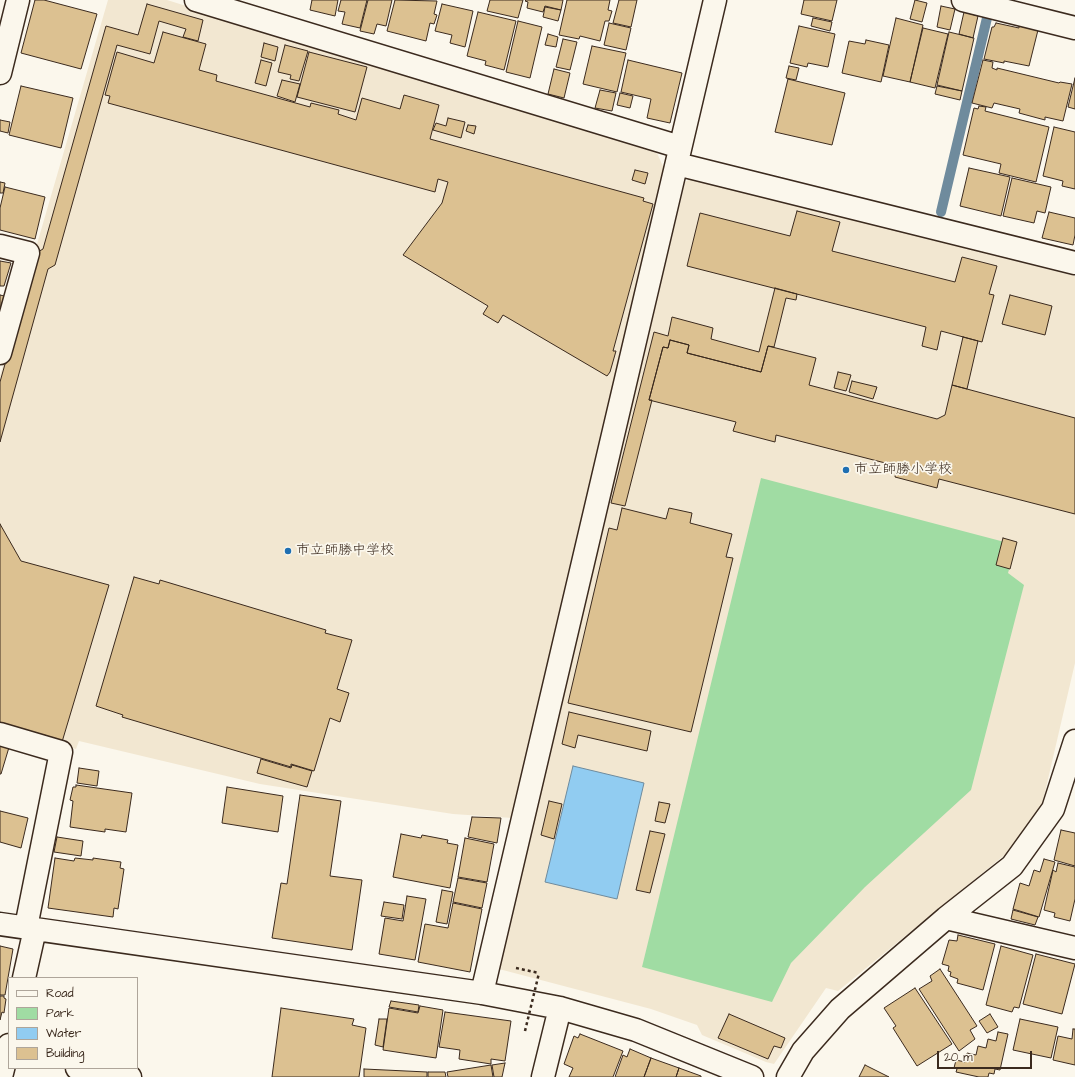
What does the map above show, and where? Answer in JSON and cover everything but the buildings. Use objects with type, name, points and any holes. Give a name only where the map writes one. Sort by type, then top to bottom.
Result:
[{"type":"street","points":[[0,73],[18,0]]},
{"type":"street","points":[[196,0],[245,7],[679,155],[1075,262]]},
{"type":"street","points":[[482,993],[714,0]]},
{"type":"street","points":[[972,1],[1075,28]]},
{"type":"street","points":[[0,246],[28,253],[0,353]]},
{"type":"street","points":[[0,734],[61,752],[24,977]]},
{"type":"street","points":[[788,1077],[803,1051],[840,1008],[946,918],[1012,866],[1053,809],[1075,741]]},
{"type":"street","points":[[946,918],[1075,948]]},
{"type":"street","points":[[0,924],[482,993],[560,1008],[636,1030],[752,1077]]},
{"type":"street","points":[[543,1077],[560,1008]]},
{"type":"street","points":[[1,1077],[8,1052]]},
{"type":"street","points":[[83,1069],[130,1077]]},
{"type":"path","points":[[525,1031],[539,973]]},
{"type":"shaded area","name":"市立師勝中学校","points":[[108,0],[167,0],[657,153],[665,171],[513,818],[453,814],[260,784],[79,741],[76,749],[0,726],[0,376]]},
{"type":"shaded area","name":"市立師勝小学校","points":[[690,179],[1075,276],[1075,663],[1039,814],[1028,830],[1007,853],[838,991],[826,988],[774,1064],[702,1035],[697,1025],[651,1009],[499,969],[685,182]]},
{"type":"green space","points":[[761,478],[1016,545],[1008,573],[1024,585],[971,790],[865,887],[791,963],[772,1002],[642,967]]},
{"type":"water","points":[[573,766],[644,783],[617,899],[545,882]]},
{"type":"waterway","points":[[941,212],[987,18]]},
{"type":"place","name":"市立師勝小学校","points":[[846,470]]},
{"type":"place","name":"市立師勝中学校","points":[[288,551]]}]
